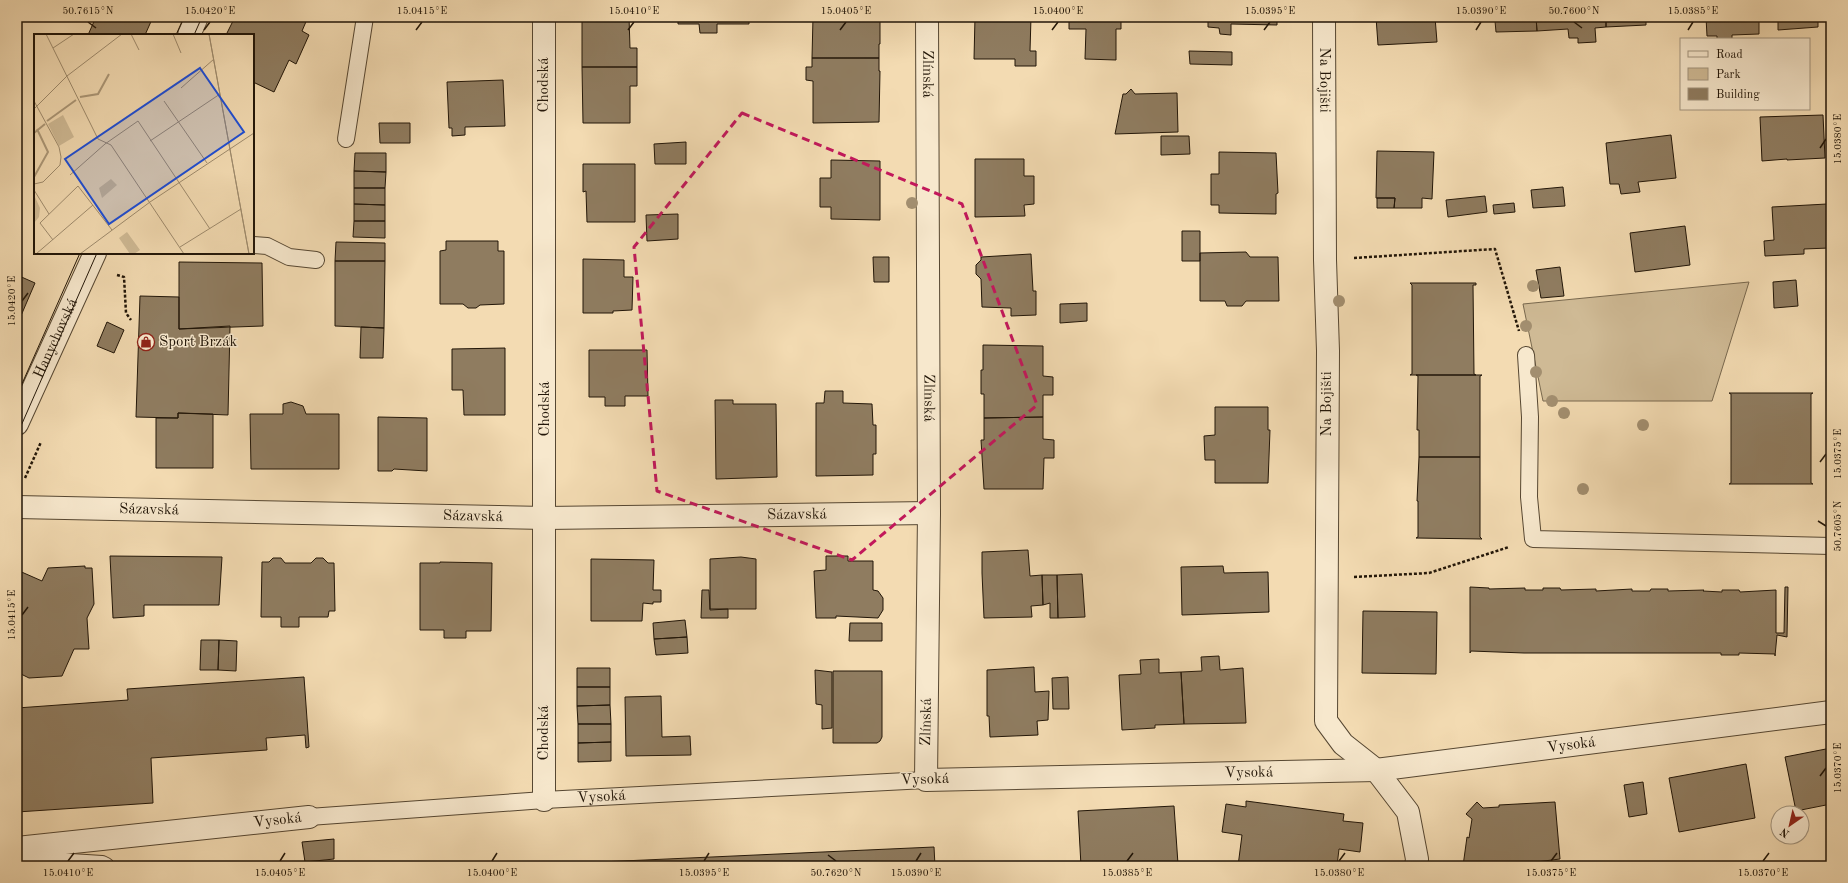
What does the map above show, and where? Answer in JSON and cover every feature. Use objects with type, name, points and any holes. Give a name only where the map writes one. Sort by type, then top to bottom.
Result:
[{"type":"street","points":[[189,34],[197,17]]},
{"type":"street","name":"Chodská","points":[[544,17],[544,800]]},
{"type":"street","name":"Zlínská","points":[[926,780],[929,513],[927,17]]},
{"type":"street","name":"Na Bojišti","points":[[1324,17],[1325,260],[1328,350],[1326,721],[1343,744],[1376,770],[1408,812],[1417,859],[1416,866]]},
{"type":"street","name":"Hanychovská","points":[[17,424],[95,254]]},
{"type":"street","name":"Sázavská","points":[[17,507],[545,518],[929,513]]},
{"type":"street","name":"Vysoká","points":[[926,780],[1376,770],[1831,712]]},
{"type":"street","name":"Vysoká","points":[[17,849],[309,817]]},
{"type":"lane","points":[[346,140],[365,17]]},
{"type":"lane","points":[[254,244],[267,246],[289,257],[316,260]]},
{"type":"lane","points":[[1526,355],[1530,417],[1529,497],[1533,539],[1831,546]]},
{"type":"lane","name":"Vysoká","points":[[309,817],[544,800],[926,780]]},
{"type":"lane","points":[[17,849],[39,860],[102,864],[106,866]]},
{"type":"path","points":[[1325,260],[1495,249],[1526,355]]},
{"type":"path","points":[[115,274],[124,277],[126,313],[131,320]]},
{"type":"path","points":[[1326,578],[1428,573],[1533,539]]},
{"type":"highlighted area","points":[[742,113],[962,204],[1037,405],[852,560],[657,491],[634,247]]},
{"type":"green space","points":[[1749,282],[1712,401],[1543,401],[1523,304]]},
{"type":"building","points":[[96,17],[153,17],[145,34],[88,34]]},
{"type":"building","points":[[235,17],[308,17],[302,31],[309,35],[296,64],[289,60],[274,92],[254,82],[254,34],[226,34]]},
{"type":"building","points":[[582,17],[629,17],[630,48],[637,48],[637,67],[582,67]]},
{"type":"building","points":[[678,17],[749,17],[749,24],[717,24],[717,33],[700,33],[699,24],[678,24]]},
{"type":"building","points":[[813,17],[880,17],[879,58],[812,58]]},
{"type":"building","points":[[975,17],[1031,17],[1030,51],[1036,51],[1036,66],[1015,66],[1015,59],[974,59]]},
{"type":"building","points":[[1069,17],[1121,17],[1121,29],[1116,29],[1116,60],[1085,59],[1086,29],[1069,29]]},
{"type":"building","points":[[1208,17],[1277,17],[1277,25],[1231,24],[1231,35],[1220,34],[1219,28],[1208,27]]},
{"type":"building","points":[[1376,17],[1435,17],[1437,42],[1378,45]]},
{"type":"building","points":[[1474,17],[1536,17],[1537,31],[1496,32],[1495,21],[1474,22]]},
{"type":"building","points":[[1536,17],[1606,17],[1606,27],[1595,28],[1596,42],[1578,43],[1578,38],[1569,38],[1568,29],[1537,31]]},
{"type":"building","points":[[1606,17],[1646,17],[1646,25],[1606,27]]},
{"type":"building","points":[[1706,17],[1759,17],[1759,34],[1732,35],[1732,38],[1707,36]]},
{"type":"building","points":[[1778,17],[1818,17],[1818,27],[1778,30]]},
{"type":"building","points":[[1189,51],[1232,52],[1232,65],[1190,64]]},
{"type":"building","points":[[812,58],[879,58],[879,122],[813,123],[813,81],[806,80],[806,67],[812,67]]},
{"type":"building","points":[[582,67],[637,67],[637,86],[630,86],[630,123],[583,123]]},
{"type":"building","points":[[503,80],[505,126],[465,127],[465,135],[452,136],[452,128],[449,128],[447,82]]},
{"type":"building","points":[[1131,89],[1135,94],[1177,93],[1178,132],[1115,134],[1123,94],[1126,94]]},
{"type":"building","points":[[1823,115],[1825,158],[1762,161],[1760,117]]},
{"type":"building","points":[[379,123],[410,123],[410,143],[380,143]]},
{"type":"building","points":[[1671,135],[1676,178],[1638,182],[1640,192],[1621,194],[1619,184],[1610,184],[1606,143]]},
{"type":"building","points":[[1161,136],[1189,136],[1190,154],[1161,155]]},
{"type":"building","points":[[686,142],[686,164],[655,164],[654,144]]},
{"type":"building","points":[[1377,151],[1434,152],[1432,199],[1422,198],[1422,208],[1394,208],[1395,198],[1376,198]]},
{"type":"building","points":[[1219,152],[1276,153],[1278,193],[1276,194],[1276,214],[1219,213],[1219,205],[1211,205],[1211,174],[1219,174]]},
{"type":"building","points":[[355,153],[386,153],[386,172],[354,171]]},
{"type":"building","points":[[975,159],[1024,159],[1024,176],[1034,176],[1034,204],[1024,205],[1025,216],[975,217]]},
{"type":"building","points":[[831,160],[880,161],[880,220],[831,219],[831,207],[820,207],[820,178],[831,178]]},
{"type":"building","points":[[583,164],[635,164],[635,222],[587,222],[586,191],[583,192]]},
{"type":"building","points":[[354,171],[386,172],[385,188],[354,188]]},
{"type":"building","points":[[1563,187],[1565,206],[1533,208],[1531,190]]},
{"type":"building","points":[[354,188],[385,188],[385,205],[354,204]]},
{"type":"building","points":[[1485,196],[1487,212],[1448,217],[1446,200]]},
{"type":"building","points":[[1377,198],[1395,198],[1394,208],[1377,208]]},
{"type":"building","points":[[1514,203],[1515,212],[1494,214],[1493,205]]},
{"type":"building","points":[[354,204],[385,205],[385,221],[354,221]]},
{"type":"building","points":[[1827,204],[1829,248],[1804,249],[1804,254],[1765,256],[1764,241],[1774,240],[1772,207]]},
{"type":"building","points":[[678,214],[678,239],[647,241],[646,215]]},
{"type":"building","points":[[354,221],[385,221],[385,238],[353,237]]},
{"type":"building","points":[[1685,226],[1690,265],[1635,272],[1630,233]]},
{"type":"building","points":[[1182,231],[1200,231],[1200,261],[1182,261]]},
{"type":"building","points":[[446,241],[498,241],[498,251],[504,251],[504,304],[480,305],[476,308],[468,308],[463,304],[440,304],[440,251],[446,250]]},
{"type":"building","points":[[336,242],[385,243],[385,261],[335,261]]},
{"type":"building","points":[[1246,252],[1250,257],[1278,257],[1279,301],[1246,301],[1242,306],[1227,306],[1225,301],[1200,301],[1200,253]]},
{"type":"building","points":[[1031,254],[1033,291],[1036,291],[1036,315],[1011,316],[1011,308],[982,307],[981,279],[976,274],[976,265],[981,260],[981,257]]},
{"type":"building","points":[[873,257],[889,257],[889,282],[874,282]]},
{"type":"building","points":[[583,259],[624,260],[624,277],[633,277],[632,310],[613,311],[613,313],[583,313]]},
{"type":"building","points":[[335,261],[385,261],[384,328],[335,326]]},
{"type":"building","points":[[179,262],[262,263],[263,326],[179,329]]},
{"type":"building","points":[[1560,267],[1564,296],[1541,298],[1536,270]]},
{"type":"building","points":[[17,275],[35,283],[17,325]]},
{"type":"building","points":[[1796,280],[1798,306],[1774,308],[1773,282]]},
{"type":"building","points":[[1410,283],[1476,283],[1476,285],[1473,285],[1474,374],[1476,375],[1410,375],[1412,374],[1412,285]]},
{"type":"building","points":[[140,296],[179,297],[179,329],[230,326],[228,415],[178,413],[178,418],[136,417]]},
{"type":"building","points":[[1087,303],[1087,321],[1060,323],[1060,304]]},
{"type":"building","points":[[107,322],[124,330],[114,353],[97,346]]},
{"type":"building","points":[[361,327],[384,328],[383,358],[360,358]]},
{"type":"building","points":[[983,345],[1043,346],[1043,376],[1053,377],[1053,395],[1043,395],[1043,417],[984,418],[984,394],[981,394]]},
{"type":"building","points":[[505,348],[505,415],[464,415],[463,390],[452,390],[452,349]]},
{"type":"building","points":[[589,350],[647,350],[648,396],[625,396],[625,406],[605,406],[605,397],[589,397]]},
{"type":"building","points":[[1416,375],[1482,375],[1480,376],[1480,457],[1419,457],[1419,430],[1417,430],[1418,376]]},
{"type":"building","points":[[825,391],[843,391],[843,403],[872,404],[873,425],[876,425],[876,454],[873,454],[873,475],[816,476],[816,403],[824,403]]},
{"type":"building","points":[[1729,393],[1813,393],[1811,394],[1811,483],[1813,484],[1729,484],[1731,483],[1731,394]]},
{"type":"building","points":[[715,400],[733,400],[733,404],[776,404],[777,477],[716,479]]},
{"type":"building","points":[[291,402],[303,406],[306,414],[339,414],[339,469],[251,469],[250,414],[283,414],[283,404]]},
{"type":"building","points":[[1215,407],[1268,407],[1268,430],[1270,430],[1268,483],[1215,483],[1215,460],[1205,460],[1204,436],[1215,435]]},
{"type":"building","points":[[178,413],[213,414],[213,468],[156,468],[156,418],[178,418]]},
{"type":"building","points":[[378,417],[427,418],[427,471],[394,469],[392,471],[378,471]]},
{"type":"building","points":[[1043,417],[1043,439],[1054,440],[1054,458],[1044,458],[1043,489],[984,489],[981,440],[984,440],[984,418]]},
{"type":"building","points":[[1419,457],[1480,457],[1480,537],[1482,539],[1416,538],[1418,537],[1417,501]]},
{"type":"building","points":[[1028,550],[1030,576],[1042,575],[1043,605],[1031,606],[1032,617],[984,618],[982,552]]},
{"type":"building","points":[[110,556],[222,557],[219,605],[144,605],[144,616],[113,618]]},
{"type":"building","points":[[826,556],[848,556],[848,561],[873,561],[873,590],[878,591],[883,598],[883,610],[878,618],[836,616],[836,618],[816,618],[814,571],[826,570]]},
{"type":"building","points":[[741,557],[756,559],[756,609],[710,609],[710,559]]},
{"type":"building","points":[[273,558],[281,558],[285,563],[311,563],[316,558],[323,558],[328,563],[334,563],[335,611],[329,611],[328,617],[299,617],[299,627],[281,627],[281,617],[261,617],[262,562],[269,562]]},
{"type":"building","points":[[591,559],[654,560],[653,590],[661,590],[661,602],[653,602],[653,604],[643,603],[642,621],[591,621]]},
{"type":"building","points":[[420,563],[492,563],[491,631],[466,631],[466,638],[444,638],[444,630],[420,630]]},
{"type":"building","points":[[85,566],[85,568],[92,568],[94,604],[87,618],[89,649],[74,649],[62,676],[29,678],[17,672],[17,570],[42,581],[48,568]]},
{"type":"building","points":[[1223,566],[1224,573],[1268,572],[1269,612],[1182,615],[1181,567]]},
{"type":"building","points":[[1082,574],[1085,617],[1058,618],[1057,575]]},
{"type":"building","points":[[1042,575],[1057,575],[1058,618],[1050,618],[1050,603],[1043,605]]},
{"type":"building","points":[[1470,587],[1489,589],[1525,588],[1525,590],[1543,590],[1543,588],[1560,588],[1561,590],[1596,589],[1596,591],[1632,589],[1632,591],[1650,591],[1651,589],[1668,589],[1668,591],[1704,590],[1703,591],[1722,592],[1722,590],[1739,590],[1740,592],[1776,590],[1776,633],[1784,633],[1785,587],[1788,587],[1787,637],[1777,635],[1775,656],[1775,654],[1739,653],[1739,655],[1721,655],[1721,653],[1524,653],[1471,651],[1470,653]]},
{"type":"building","points":[[702,590],[709,590],[710,610],[728,609],[728,618],[701,618]]},
{"type":"building","points":[[1363,611],[1437,612],[1436,674],[1362,673]]},
{"type":"building","points":[[685,620],[687,637],[654,639],[653,623]]},
{"type":"building","points":[[850,623],[882,623],[882,641],[849,641]]},
{"type":"building","points":[[687,637],[688,653],[656,655],[654,639]]},
{"type":"building","points":[[201,640],[219,640],[218,670],[200,670]]},
{"type":"building","points":[[219,640],[237,641],[236,671],[218,670]]},
{"type":"building","points":[[1219,656],[1220,670],[1243,668],[1246,723],[1184,724],[1181,672],[1202,671],[1201,657]]},
{"type":"building","points":[[1159,659],[1159,673],[1181,672],[1184,724],[1155,725],[1155,728],[1122,730],[1119,675],[1141,674],[1140,660]]},
{"type":"building","points":[[1034,667],[1035,692],[1049,691],[1048,720],[1037,721],[1038,735],[990,737],[989,716],[987,716],[987,670]]},
{"type":"building","points":[[577,668],[610,668],[610,687],[577,687]]},
{"type":"building","points":[[815,670],[832,672],[832,728],[822,729],[822,705],[816,704]]},
{"type":"building","points":[[833,671],[882,671],[882,737],[877,743],[833,743]]},
{"type":"building","points":[[304,677],[309,747],[306,748],[305,735],[266,738],[267,750],[151,758],[153,803],[17,812],[17,708],[128,700],[127,689]]},
{"type":"building","points":[[1068,677],[1069,709],[1053,709],[1052,678]]},
{"type":"building","points":[[577,687],[610,687],[610,705],[577,706]]},
{"type":"building","points":[[661,696],[662,737],[690,736],[691,755],[626,756],[625,697]]},
{"type":"building","points":[[610,705],[611,724],[578,724],[577,706]]},
{"type":"building","points":[[578,724],[611,724],[611,742],[578,743]]},
{"type":"building","points":[[611,742],[611,761],[578,762],[578,743]]},
{"type":"building","points":[[1831,748],[1831,804],[1810,808],[1810,805],[1795,805],[1785,757]]},
{"type":"building","points":[[1746,764],[1755,818],[1679,832],[1669,778]]},
{"type":"building","points":[[1643,782],[1647,814],[1629,817],[1624,785]]},
{"type":"building","points":[[1246,801],[1344,814],[1343,821],[1363,823],[1360,852],[1339,849],[1337,866],[1238,866],[1242,835],[1222,832],[1226,804],[1246,807]]},
{"type":"building","points":[[1477,802],[1483,808],[1499,807],[1499,805],[1555,802],[1560,859],[1536,862],[1536,866],[1463,866],[1467,837],[1469,838],[1472,819],[1466,814]]},
{"type":"building","points":[[1174,806],[1178,864],[1081,866],[1078,811]]},
{"type":"building","points":[[334,839],[334,859],[305,862],[302,842]]},
{"type":"building","points":[[934,847],[935,866],[493,866],[578,863]]},
{"type":"tram line","points":[[176,34],[184,17]]},
{"type":"tram line","points":[[194,34],[202,17]]},
{"type":"tram line","points":[[17,395],[80,254]]},
{"type":"tram line","points":[[17,435],[97,254]]},
{"type":"place","name":"Sport Brzák","points":[[146,342]]}]
